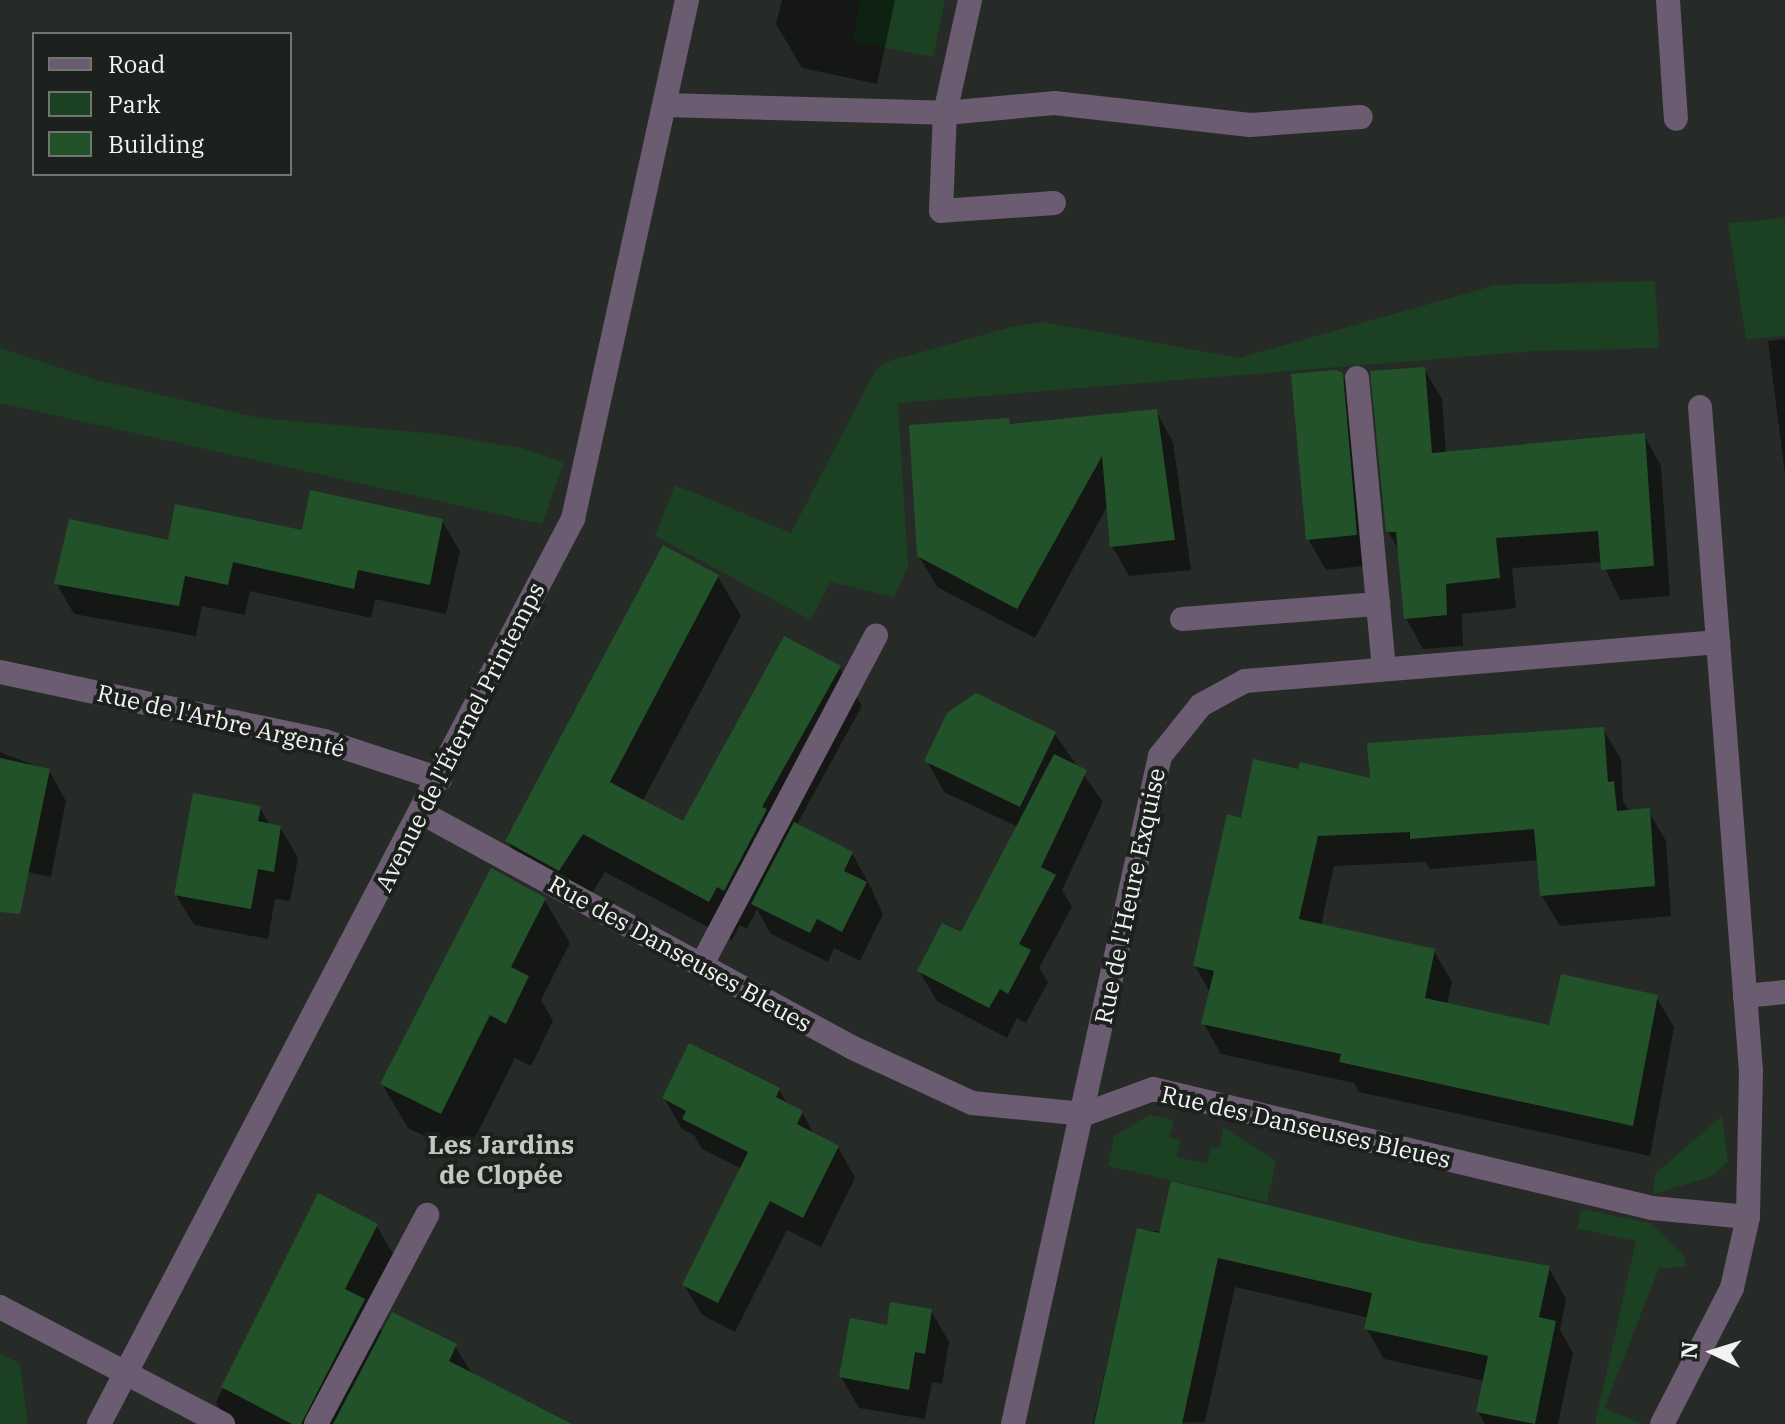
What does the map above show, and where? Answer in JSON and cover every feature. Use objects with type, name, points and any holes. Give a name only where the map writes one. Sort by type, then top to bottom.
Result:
[{"type":"street","name":"Avenue de l'Éternel Printemps","points":[[99,1424],[440,779],[573,519],[687,0]]},
{"type":"street","points":[[970,0],[945,113],[941,211],[1054,203]]},
{"type":"street","points":[[1668,0],[1676,119]]},
{"type":"street","points":[[665,105],[945,113],[1054,103],[1250,125],[1361,117]]},
{"type":"street","points":[[1357,378],[1384,667]]},
{"type":"street","points":[[1662,1424],[1732,1288],[1748,1217],[1752,1157],[1745,996],[1700,407]]},
{"type":"street","points":[[1182,619],[1378,604]]},
{"type":"street","points":[[701,966],[876,636]]},
{"type":"street","name":"Rue de l'Heure Exquise","points":[[1013,1424],[1085,1114],[1160,756],[1201,705],[1245,681],[1384,667],[1718,642]]},
{"type":"street","name":"Rue de l'Arbre Argenté","points":[[0,672],[324,741],[440,779]]},
{"type":"street","name":"Rue des Danseuses Bleues","points":[[422,813],[851,1047],[972,1103],[1085,1114],[1153,1089],[1652,1208],[1748,1217]]},
{"type":"street","points":[[1745,996],[1785,992]]},
{"type":"street","points":[[316,1424],[427,1215]]},
{"type":"street","points":[[0,1307],[223,1424]]},
{"type":"green space","points":[[861,0],[945,0],[933,57],[852,41]]},
{"type":"green space","points":[[1785,218],[1785,336],[1746,339],[1728,223]]},
{"type":"green space","points":[[1655,281],[1659,348],[1534,351],[898,403],[908,565],[894,597],[830,582],[811,620],[655,536],[675,485],[791,533],[875,371],[886,362],[1011,327],[1044,322],[1239,358],[1496,285]]},
{"type":"green space","points":[[0,348],[93,379],[259,418],[437,434],[521,448],[564,462],[542,524],[0,403]]},
{"type":"green space","points":[[1149,1115],[1174,1120],[1169,1137],[1180,1140],[1177,1157],[1207,1164],[1211,1147],[1220,1148],[1223,1127],[1276,1161],[1267,1202],[1108,1166],[1114,1136]]},
{"type":"green space","points":[[1722,1116],[1728,1162],[1710,1177],[1653,1194],[1655,1174]]},
{"type":"green space","points":[[1581,1209],[1650,1223],[1685,1257],[1685,1267],[1659,1268],[1604,1408],[1643,1424],[1595,1424],[1636,1241],[1577,1228]]},
{"type":"green space","points":[[0,1353],[20,1364],[28,1424],[0,1424]]},
{"type":"building","points":[[1425,367],[1432,453],[1645,433],[1654,566],[1601,570],[1598,531],[1496,538],[1500,578],[1446,584],[1447,615],[1404,619],[1396,532],[1386,532],[1370,371]]},
{"type":"building","points":[[1336,370],[1343,373],[1357,535],[1306,540],[1291,374]]},
{"type":"building","points":[[1157,409],[1175,540],[1110,547],[1102,456],[1017,609],[917,556],[909,425],[1009,418],[1010,424]]},
{"type":"building","points":[[310,490],[443,519],[430,585],[358,570],[354,589],[233,562],[228,585],[185,576],[179,606],[54,584],[69,519],[168,540],[175,504],[302,530]]},
{"type":"building","points":[[663,545],[719,575],[610,782],[683,821],[784,636],[841,666],[762,807],[767,809],[724,891],[717,887],[709,902],[583,834],[559,871],[505,841]]},
{"type":"building","points":[[976,693],[1056,732],[1020,807],[924,761],[947,713]]},
{"type":"building","points":[[1604,727],[1608,782],[1614,781],[1617,811],[1650,808],[1655,886],[1540,896],[1534,829],[1410,839],[1410,832],[1318,836],[1299,919],[1435,949],[1425,998],[1549,1025],[1561,974],[1658,995],[1633,1126],[1339,1062],[1341,1054],[1201,1024],[1214,971],[1193,966],[1227,814],[1241,818],[1253,759],[1298,769],[1300,762],[1370,778],[1367,743]]},
{"type":"building","points":[[1054,754],[1087,770],[1041,867],[1056,875],[1019,944],[1031,950],[1008,994],[1000,989],[989,1008],[917,971],[942,923],[961,932]]},
{"type":"building","points":[[0,758],[50,769],[20,914],[0,912]]},
{"type":"building","points":[[193,793],[261,806],[258,821],[281,826],[274,872],[258,869],[251,909],[174,895]]},
{"type":"building","points":[[794,822],[853,852],[844,871],[867,882],[842,932],[817,919],[810,933],[751,904]]},
{"type":"building","points":[[491,868],[546,898],[511,967],[529,976],[506,1024],[490,1015],[441,1114],[380,1084]]},
{"type":"building","points":[[689,1043],[780,1088],[776,1097],[803,1111],[797,1124],[839,1146],[803,1218],[770,1201],[718,1303],[682,1285],[748,1152],[682,1119],[686,1111],[662,1098]]},
{"type":"building","points":[[1171,1181],[1422,1243],[1550,1266],[1539,1317],[1556,1321],[1535,1424],[1476,1412],[1488,1356],[1364,1329],[1372,1293],[1218,1258],[1182,1424],[1094,1424],[1137,1228],[1159,1233]]},
{"type":"building","points":[[318,1193],[378,1224],[345,1289],[365,1299],[301,1424],[292,1424],[221,1387]]},
{"type":"building","points":[[890,1302],[932,1309],[925,1354],[915,1352],[909,1390],[839,1377],[850,1318],[887,1325]]},
{"type":"building","points":[[392,1312],[457,1344],[449,1361],[572,1424],[333,1424]]},
{"type":"district","name":"Les Jardins de Clopée","points":[[501,1160]]}]
